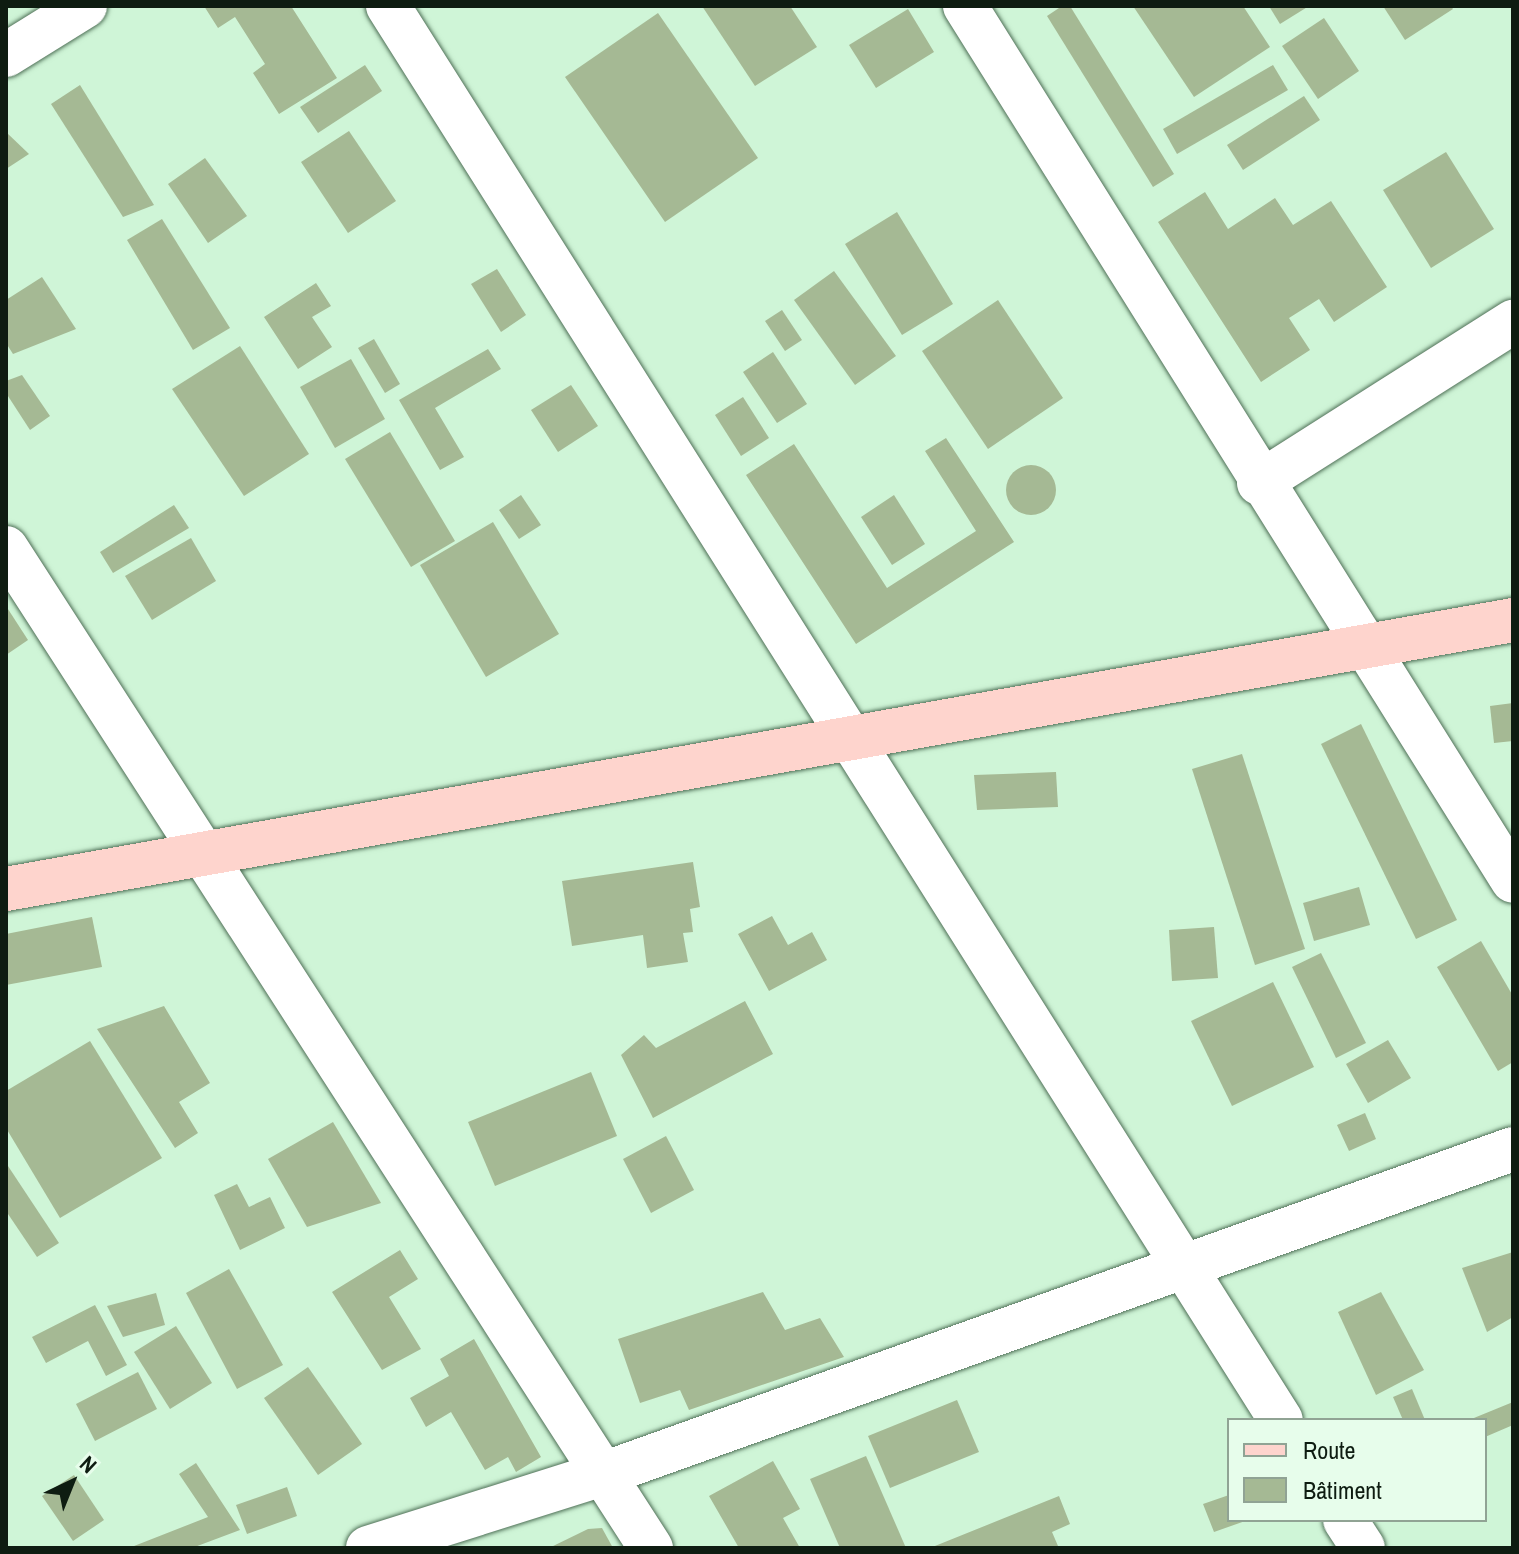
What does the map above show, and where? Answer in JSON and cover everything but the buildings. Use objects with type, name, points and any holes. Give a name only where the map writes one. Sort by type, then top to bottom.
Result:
[{"type":"main road","points":[[6,889],[197,852],[854,744],[1513,620]]},
{"type":"street","points":[[6,55],[85,6]]},
{"type":"street","points":[[388,6],[1280,1418]]},
{"type":"street","points":[[965,6],[1360,648],[1513,881]]},
{"type":"street","points":[[1259,483],[1513,322]]},
{"type":"street","points":[[6,548],[197,852],[606,1473],[651,1548]]},
{"type":"street","points":[[368,1548],[606,1473],[1181,1263],[1513,1149]]},
{"type":"street","points":[[1346,1522],[1363,1548]]}]
